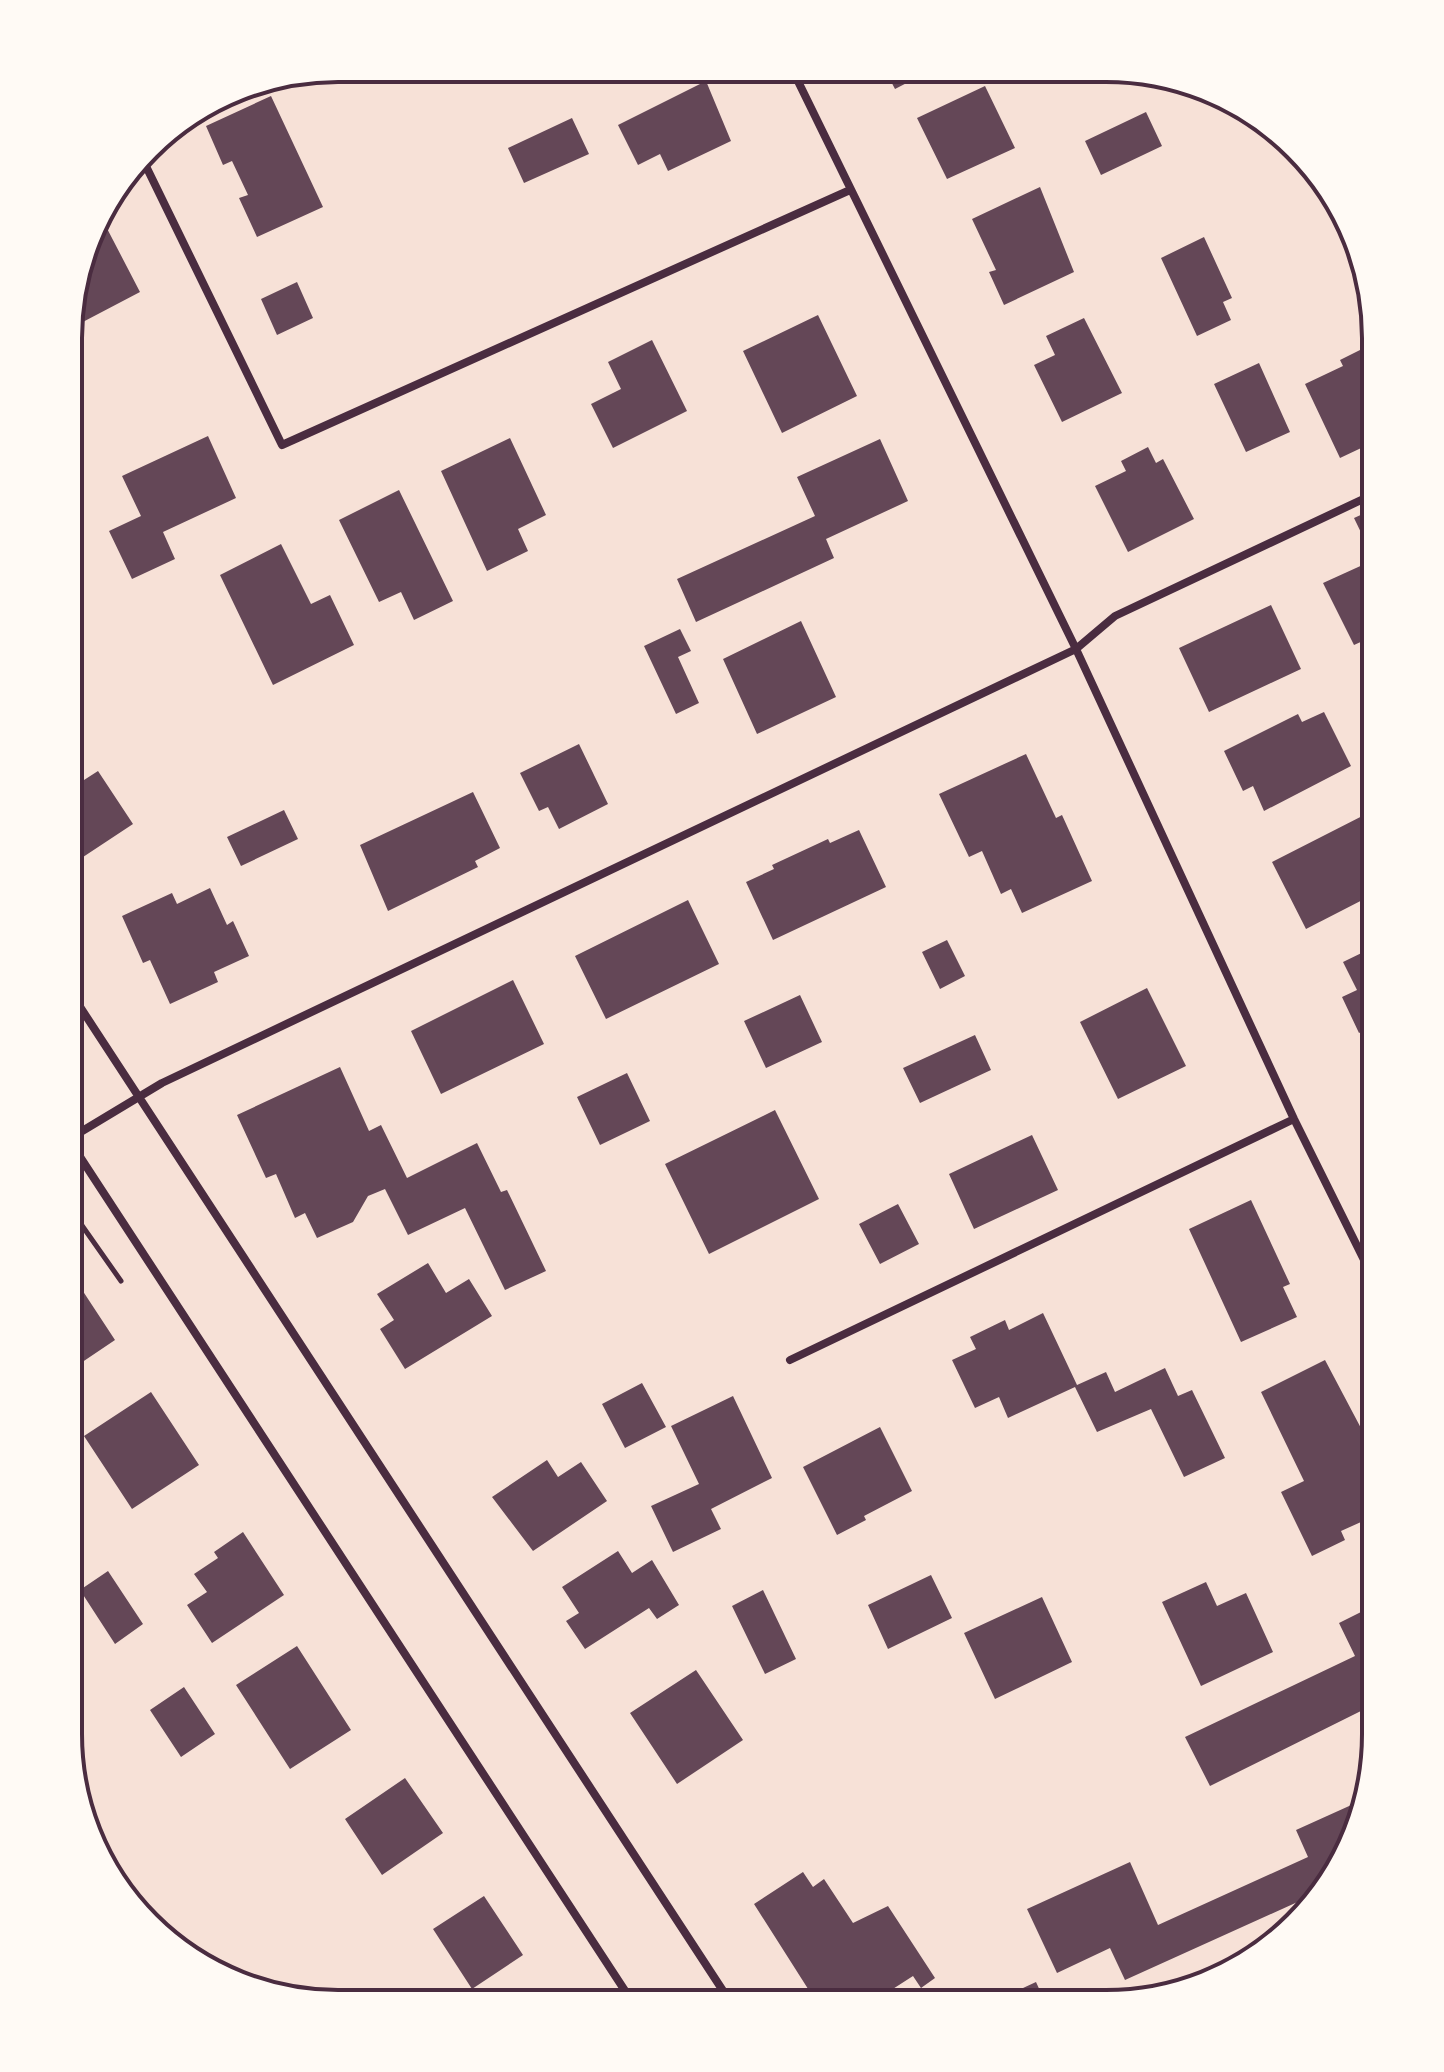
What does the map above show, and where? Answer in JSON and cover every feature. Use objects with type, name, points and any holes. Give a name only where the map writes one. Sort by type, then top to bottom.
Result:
[{"type":"street","points":[[798,82],[1076,649],[1294,1119],[1361,1255]]},
{"type":"street","points":[[147,168],[282,445],[850,190]]},
{"type":"street","points":[[82,1132],[140,1096],[1076,649],[1115,616],[1362,500]]},
{"type":"street","points":[[82,1009],[723,1990]]},
{"type":"street","points":[[790,1360],[1294,1119]]},
{"type":"street","points":[[82,1160],[625,1990]]},
{"type":"building","points":[[706,82],[731,141],[668,171],[660,154],[638,165],[618,125]]},
{"type":"building","points":[[891,82],[909,82],[895,89]]},
{"type":"building","points":[[985,86],[1015,148],[947,179],[917,118]]},
{"type":"building","points":[[271,96],[323,207],[257,237],[239,198],[248,195],[232,161],[223,165],[206,126]]},
{"type":"building","points":[[1146,112],[1162,146],[1101,175],[1085,141]]},
{"type":"building","points":[[572,118],[589,154],[524,183],[508,148]]},
{"type":"building","points":[[1040,187],[1074,272],[1004,305],[989,272],[996,270],[972,219]]},
{"type":"building","points":[[107,228],[140,292],[83,322],[91,272]]},
{"type":"building","points":[[1204,237],[1232,298],[1223,302],[1231,320],[1197,336],[1161,258]]},
{"type":"building","points":[[297,282],[313,318],[277,335],[261,299]]},
{"type":"building","points":[[818,315],[857,396],[782,433],[743,351]]},
{"type":"building","points":[[1084,318],[1122,393],[1062,422],[1034,365],[1055,355],[1046,336]]},
{"type":"building","points":[[652,340],[687,411],[613,448],[591,404],[621,389],[608,362]]},
{"type":"building","points":[[1362,349],[1362,448],[1340,458],[1305,384],[1343,366],[1340,360]]},
{"type":"building","points":[[1259,363],[1290,432],[1246,452],[1214,384]]},
{"type":"building","points":[[208,436],[236,498],[163,532],[175,559],[132,579],[109,531],[141,516],[122,476]]},
{"type":"building","points":[[510,438],[546,515],[518,529],[528,551],[487,571],[441,471]]},
{"type":"building","points":[[880,439],[908,501],[826,539],[834,558],[696,622],[677,579],[815,516],[797,477]]},
{"type":"building","points":[[1148,447],[1156,463],[1163,459],[1194,519],[1128,552],[1095,486],[1126,471],[1121,461]]},
{"type":"building","points":[[399,490],[453,601],[414,620],[401,592],[379,602],[339,520]]},
{"type":"building","points":[[1362,514],[1362,534],[1354,518]]},
{"type":"building","points":[[281,544],[311,604],[330,595],[354,645],[273,685],[220,575]]},
{"type":"building","points":[[1362,565],[1362,641],[1354,645],[1323,583]]},
{"type":"building","points":[[1271,605],[1301,669],[1209,712],[1179,648]]},
{"type":"building","points":[[801,621],[836,697],[757,734],[723,659]]},
{"type":"building","points":[[680,629],[691,651],[678,657],[699,703],[676,714],[644,646]]},
{"type":"building","points":[[1324,712],[1351,766],[1264,811],[1253,786],[1243,791],[1224,751],[1298,714],[1302,722]]},
{"type":"building","points":[[579,744],[608,804],[559,829],[548,807],[539,811],[520,773]]},
{"type":"building","points":[[1026,754],[1056,818],[1062,815],[1092,881],[1022,913],[1011,889],[1001,894],[982,851],[969,857],[939,794]]},
{"type":"building","points":[[98,771],[133,824],[82,858],[82,781]]},
{"type":"building","points":[[473,792],[500,848],[475,861],[478,867],[388,911],[360,845]]},
{"type":"building","points":[[284,810],[298,839],[241,866],[227,837]]},
{"type":"building","points":[[1362,816],[1362,900],[1306,929],[1272,862]]},
{"type":"building","points":[[859,830],[886,887],[773,940],[746,882],[774,869],[772,865],[828,839],[830,843]]},
{"type":"building","points":[[210,888],[227,925],[233,921],[249,956],[214,972],[218,982],[170,1004],[150,960],[143,963],[122,916],[172,893],[177,904]]},
{"type":"building","points":[[688,900],[719,964],[606,1019],[575,956]]},
{"type":"building","points":[[947,940],[965,976],[940,989],[922,952]]},
{"type":"building","points":[[1362,953],[1362,1032],[1359,1033],[1342,997],[1357,990],[1343,962]]},
{"type":"building","points":[[513,980],[544,1044],[441,1094],[411,1031]]},
{"type":"building","points":[[1147,988],[1186,1066],[1118,1099],[1080,1022]]},
{"type":"building","points":[[800,995],[822,1042],[766,1068],[744,1021]]},
{"type":"building","points":[[975,1035],[991,1070],[920,1103],[903,1068]]},
{"type":"building","points":[[340,1067],[369,1131],[381,1125],[407,1178],[477,1143],[501,1192],[507,1190],[546,1271],[505,1290],[465,1208],[408,1235],[385,1189],[368,1196],[353,1222],[317,1238],[305,1213],[295,1218],[276,1174],[266,1178],[237,1115]]},
{"type":"building","points":[[627,1073],[650,1121],[600,1145],[577,1097]]},
{"type":"building","points":[[775,1110],[819,1199],[709,1254],[665,1164]]},
{"type":"building","points":[[1032,1135],[1058,1190],[974,1229],[949,1174]]},
{"type":"building","points":[[1251,1200],[1290,1284],[1283,1287],[1297,1317],[1241,1342],[1189,1229]]},
{"type":"building","points":[[898,1204],[919,1244],[880,1264],[859,1224]]},
{"type":"building","points":[[428,1263],[446,1293],[469,1279],[492,1316],[405,1369],[380,1329],[394,1320],[377,1294]]},
{"type":"building","points":[[82,1290],[115,1340],[82,1362]]},
{"type":"building","points":[[1043,1313],[1077,1385],[1106,1372],[1115,1392],[1165,1368],[1178,1396],[1192,1390],[1225,1458],[1184,1477],[1151,1409],[1097,1432],[1075,1387],[1008,1418],[999,1397],[975,1408],[952,1360],[976,1349],[970,1337],[1005,1320],[1009,1330]]},
{"type":"building","points":[[1325,1360],[1361,1429],[1361,1522],[1341,1531],[1345,1540],[1312,1556],[1281,1492],[1304,1481],[1261,1392]]},
{"type":"building","points":[[642,1383],[666,1427],[625,1448],[602,1404]]},
{"type":"building","points":[[151,1392],[199,1465],[132,1509],[84,1436]]},
{"type":"building","points":[[733,1396],[772,1478],[711,1509],[721,1529],[673,1552],[651,1506],[699,1484],[671,1426]]},
{"type":"building","points":[[880,1427],[912,1491],[864,1516],[866,1520],[837,1535],[803,1467]]},
{"type":"building","points":[[547,1460],[558,1477],[581,1462],[607,1501],[533,1551],[492,1497]]},
{"type":"building","points":[[243,1532],[284,1595],[212,1643],[187,1605],[207,1592],[194,1574],[218,1558],[214,1552]]},
{"type":"building","points":[[618,1551],[632,1573],[652,1560],[679,1605],[657,1619],[649,1608],[585,1649],[566,1621],[579,1613],[562,1587]]},
{"type":"building","points":[[108,1571],[143,1624],[115,1644],[82,1589]]},
{"type":"building","points":[[931,1575],[952,1618],[888,1649],[868,1605]]},
{"type":"building","points":[[1206,1582],[1217,1606],[1246,1593],[1273,1652],[1201,1686],[1162,1602]]},
{"type":"building","points":[[763,1590],[796,1659],[765,1674],[732,1606]]},
{"type":"building","points":[[1042,1597],[1072,1662],[995,1699],[964,1633]]},
{"type":"building","points":[[1361,1612],[1361,1711],[1210,1786],[1185,1737],[1355,1656],[1339,1623]]},
{"type":"building","points":[[297,1646],[351,1730],[290,1769],[236,1685]]},
{"type":"building","points":[[696,1670],[743,1740],[677,1784],[630,1713]]},
{"type":"building","points":[[184,1687],[215,1734],[181,1757],[150,1710]]},
{"type":"building","points":[[405,1778],[443,1833],[382,1875],[345,1819]]},
{"type":"building","points":[[1351,1805],[1336,1847],[1299,1901],[1125,1980],[1110,1948],[1057,1973],[1027,1909],[1130,1862],[1158,1925],[1308,1857],[1296,1830]]},
{"type":"building","points":[[803,1872],[813,1887],[824,1879],[853,1923],[888,1906],[935,1978],[921,1988],[913,1976],[891,1990],[809,1990],[754,1904]]},
{"type":"building","points":[[484,1896],[523,1955],[472,1989],[433,1929]]},
{"type":"building","points":[[1036,1982],[1040,1990],[1019,1990]]}]
